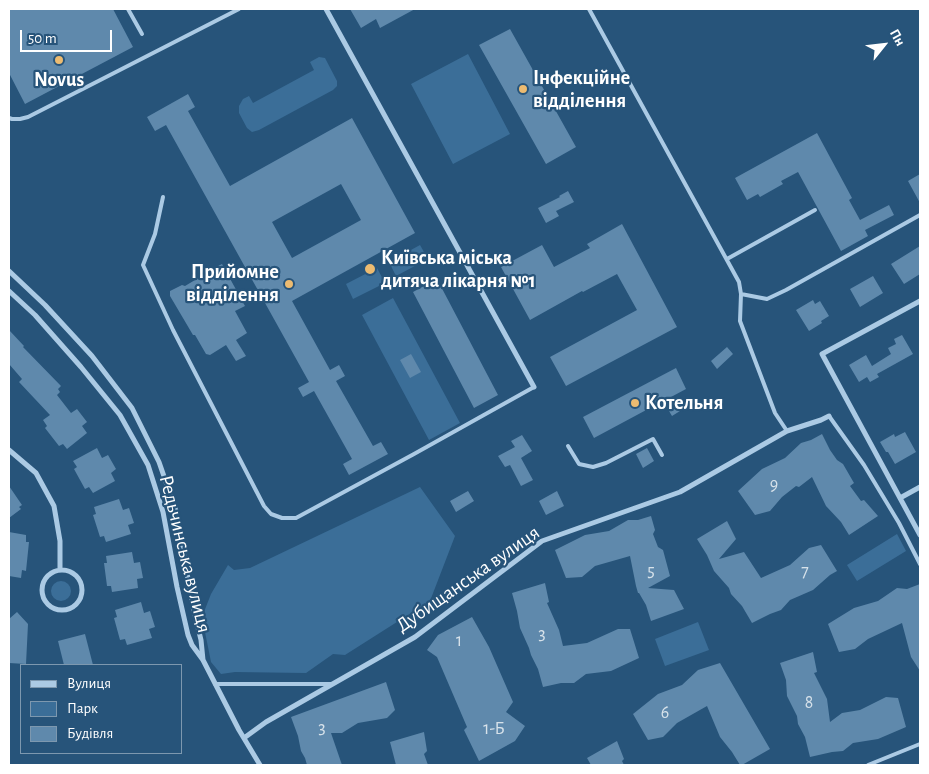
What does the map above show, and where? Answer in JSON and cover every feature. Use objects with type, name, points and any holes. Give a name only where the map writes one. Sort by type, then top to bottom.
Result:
[{"type":"street","points":[[326,9],[534,387]]},
{"type":"street","name":"Редьчинська вулиця","points":[[9,271],[45,305],[92,356],[132,408],[160,462],[176,511],[203,660]]},
{"type":"street","name":"Редьчинська вулиця","points":[[9,291],[35,315],[109,401],[120,415],[148,465],[163,512],[188,635],[260,765]]},
{"type":"street","points":[[920,301],[822,354],[920,535]]},
{"type":"street","name":"Дубищанська вулиця","points":[[244,738],[266,722],[415,637],[542,541],[680,492],[787,431],[829,416]]},
{"type":"street","points":[[9,450],[36,474],[54,506],[60,541],[60,569]]},
{"type":"street","points":[[900,498],[920,487]]},
{"type":"street","points":[[60,569],[74,573],[82,584],[80,598],[76,604],[64,610],[51,608],[46,603],[41,592],[44,579],[48,574],[60,569]]},
{"type":"lane","points":[[128,9],[142,34]]},
{"type":"lane","points":[[9,118],[20,119],[28,117],[239,9]]},
{"type":"lane","points":[[589,9],[739,282],[741,294],[740,321],[775,413],[787,431]]},
{"type":"lane","points":[[162,197],[155,234],[143,265],[178,339],[264,506],[271,514],[282,518],[296,518],[534,387]]},
{"type":"lane","points":[[726,259],[816,210]]},
{"type":"lane","points":[[741,294],[767,299],[920,215]]},
{"type":"lane","points":[[829,416],[869,473],[899,523],[920,564]]},
{"type":"lane","points":[[568,446],[579,464],[593,467],[606,463],[653,439],[662,455]]},
{"type":"lane","points":[[216,684],[332,684]]},
{"type":"lane","points":[[868,765],[920,744]]},
{"type":"green space","points":[[468,54],[510,134],[453,164],[411,84]]},
{"type":"green space","points":[[319,57],[325,58],[337,81],[337,86],[333,90],[259,130],[252,132],[247,128],[239,113],[239,106],[243,99],[249,96],[253,103],[314,70],[310,62]]},
{"type":"green space","points":[[420,245],[428,259],[396,276],[389,262]]},
{"type":"green space","points":[[377,268],[385,283],[353,299],[346,284]]},
{"type":"green space","points":[[393,298],[460,423],[429,440],[362,315]]},
{"type":"green space","points":[[420,487],[455,536],[430,601],[345,655],[333,654],[306,673],[235,672],[221,674],[211,662],[202,617],[211,594],[228,565],[234,570],[250,568]]},
{"type":"green space","points":[[897,534],[906,551],[857,581],[847,565]]},
{"type":"green space","points":[[61,581],[68,584],[71,591],[68,598],[61,601],[54,598],[51,591],[54,584]]},
{"type":"green space","points":[[698,622],[709,650],[665,666],[655,639]]},
{"type":"building","name":"Novus","points":[[9,9],[113,9],[133,47],[25,104],[9,73]]},
{"type":"building","points":[[350,9],[415,9],[380,28],[376,19],[361,28]]},
{"type":"building","name":"Інфекційне відділення","points":[[510,29],[576,147],[546,164],[479,45]]},
{"type":"building","name":"Прийомне відділення","points":[[188,94],[195,107],[188,111],[230,186],[352,118],[415,233],[292,301],[330,370],[339,365],[345,376],[336,381],[373,446],[381,442],[388,454],[349,475],[343,464],[352,459],[314,391],[303,397],[298,388],[309,382],[166,125],[155,131],[147,117]],"holes":[[[341,184],[361,220],[292,258],[272,222]]]},
{"type":"building","points":[[817,133],[852,198],[849,200],[860,220],[889,205],[894,215],[865,230],[868,236],[841,251],[798,172],[781,181],[783,184],[760,197],[758,194],[747,200],[735,178]]},
{"type":"building","points":[[920,174],[920,203],[908,181]]},
{"type":"building","points":[[568,191],[574,202],[556,211],[559,216],[546,223],[538,208]]},
{"type":"building","points":[[622,224],[677,327],[566,386],[550,357],[637,310],[617,274],[530,320],[501,267],[542,245],[554,267],[590,248],[587,244]]},
{"type":"building","points":[[920,246],[920,274],[904,284],[891,264]]},
{"type":"building","points":[[222,264],[245,306],[235,311],[247,333],[236,340],[246,356],[236,361],[226,345],[210,355],[206,354],[170,296],[170,291],[182,285],[185,286],[200,277],[200,275]]},
{"type":"building","points":[[873,276],[883,293],[860,307],[850,289]]},
{"type":"building","points":[[437,279],[498,395],[474,408],[413,292]]},
{"type":"building","points":[[813,300],[815,304],[820,301],[829,316],[809,331],[796,310]]},
{"type":"building","points":[[9,330],[61,386],[58,389],[60,392],[57,395],[71,413],[77,409],[87,422],[82,426],[87,433],[67,449],[63,444],[59,446],[45,428],[47,426],[43,420],[50,415],[19,382],[22,379],[9,364]]},
{"type":"building","points":[[902,335],[913,354],[877,374],[879,377],[870,382],[867,377],[859,382],[849,365],[866,355],[872,366],[891,354],[888,348],[896,344],[894,339]]},
{"type":"building","points":[[727,347],[733,354],[717,369],[711,361]]},
{"type":"building","points":[[411,354],[421,372],[410,378],[400,360]]},
{"type":"building","name":"Котельня","points":[[676,368],[686,389],[671,397],[680,411],[672,416],[663,401],[594,438],[583,417]]},
{"type":"building","points":[[905,432],[916,452],[895,464],[880,442],[894,434],[895,437]]},
{"type":"building","points":[[822,434],[830,450],[837,460],[843,464],[854,483],[850,486],[861,501],[864,500],[878,516],[849,535],[841,522],[826,506],[812,477],[782,497],[770,511],[755,515],[738,491],[762,469],[785,458],[801,443]]},
{"type":"building","points":[[522,435],[532,451],[521,458],[533,480],[521,486],[510,465],[505,467],[498,456],[515,447],[511,441]]},
{"type":"building","points":[[97,448],[102,458],[108,455],[116,469],[111,473],[115,481],[93,493],[89,487],[85,489],[74,469],[77,467],[73,461]]},
{"type":"building","points":[[647,448],[654,461],[643,468],[636,454]]},
{"type":"building","points":[[9,486],[22,505],[19,507],[21,509],[9,518]]},
{"type":"building","points":[[468,491],[474,501],[456,512],[450,501]]},
{"type":"building","points":[[557,491],[564,506],[546,515],[539,501]]},
{"type":"building","points":[[119,499],[123,510],[129,508],[134,523],[128,525],[131,534],[106,542],[104,536],[100,537],[93,515],[96,514],[94,507]]},
{"type":"building","points":[[651,516],[655,530],[653,534],[658,547],[663,550],[670,576],[648,588],[674,590],[684,609],[651,621],[646,605],[638,593],[630,556],[595,566],[582,577],[566,578],[555,550],[585,535],[609,531],[628,520],[638,520]]},
{"type":"building","points":[[727,521],[736,539],[719,559],[744,552],[761,578],[790,565],[809,548],[821,545],[837,571],[813,590],[790,600],[781,610],[752,623],[742,606],[731,594],[729,588],[714,571],[697,539]]},
{"type":"building","points":[[9,532],[26,535],[26,542],[29,542],[26,571],[22,570],[21,578],[9,576]]},
{"type":"building","points":[[132,552],[134,563],[140,562],[143,578],[137,579],[138,588],[112,592],[111,586],[107,586],[104,563],[107,563],[106,556]]},
{"type":"building","points":[[545,583],[549,602],[547,603],[559,630],[563,646],[587,643],[618,629],[630,629],[639,658],[611,671],[586,674],[574,683],[561,683],[543,687],[538,669],[520,628],[512,593]]},
{"type":"building","points":[[920,584],[920,671],[911,657],[902,623],[868,639],[855,649],[839,652],[828,624],[854,608],[878,601],[897,588],[907,589]]},
{"type":"building","points":[[141,602],[144,613],[150,611],[155,627],[149,629],[152,638],[127,645],[125,639],[120,640],[114,618],[117,617],[115,610]]},
{"type":"building","points":[[17,612],[28,624],[26,664],[9,663],[9,619]]},
{"type":"building","points":[[472,617],[489,647],[513,702],[506,712],[525,726],[515,741],[479,761],[464,730],[467,727],[437,657],[427,650],[438,635]]},
{"type":"building","points":[[85,634],[93,664],[64,664],[58,641]]},
{"type":"building","points":[[813,652],[817,672],[814,673],[827,699],[830,722],[842,713],[860,710],[886,697],[898,698],[906,727],[878,739],[853,743],[843,751],[810,757],[805,737],[787,696],[786,680],[780,663]]},
{"type":"building","points":[[720,663],[770,749],[740,765],[720,737],[707,706],[677,723],[663,737],[648,740],[633,714],[658,694],[682,685],[698,670]]},
{"type":"building","points":[[386,682],[395,710],[387,718],[358,723],[342,733],[331,733],[342,765],[307,765],[291,717]]},
{"type":"building","points":[[424,732],[427,751],[424,754],[428,765],[396,765],[390,742]]},
{"type":"building","points":[[617,741],[624,759],[622,761],[624,765],[591,765],[587,758]]},
{"type":"place","name":"Novus","points":[[59,60]]},
{"type":"place","name":"Інфекційне відділення","points":[[523,89]]},
{"type":"place","name":"Київська міська дитяча лікарня №1","points":[[370,269]]},
{"type":"place","name":"Прийомне відділення","points":[[289,284]]},
{"type":"place","name":"Котельня","points":[[635,403]]}]
